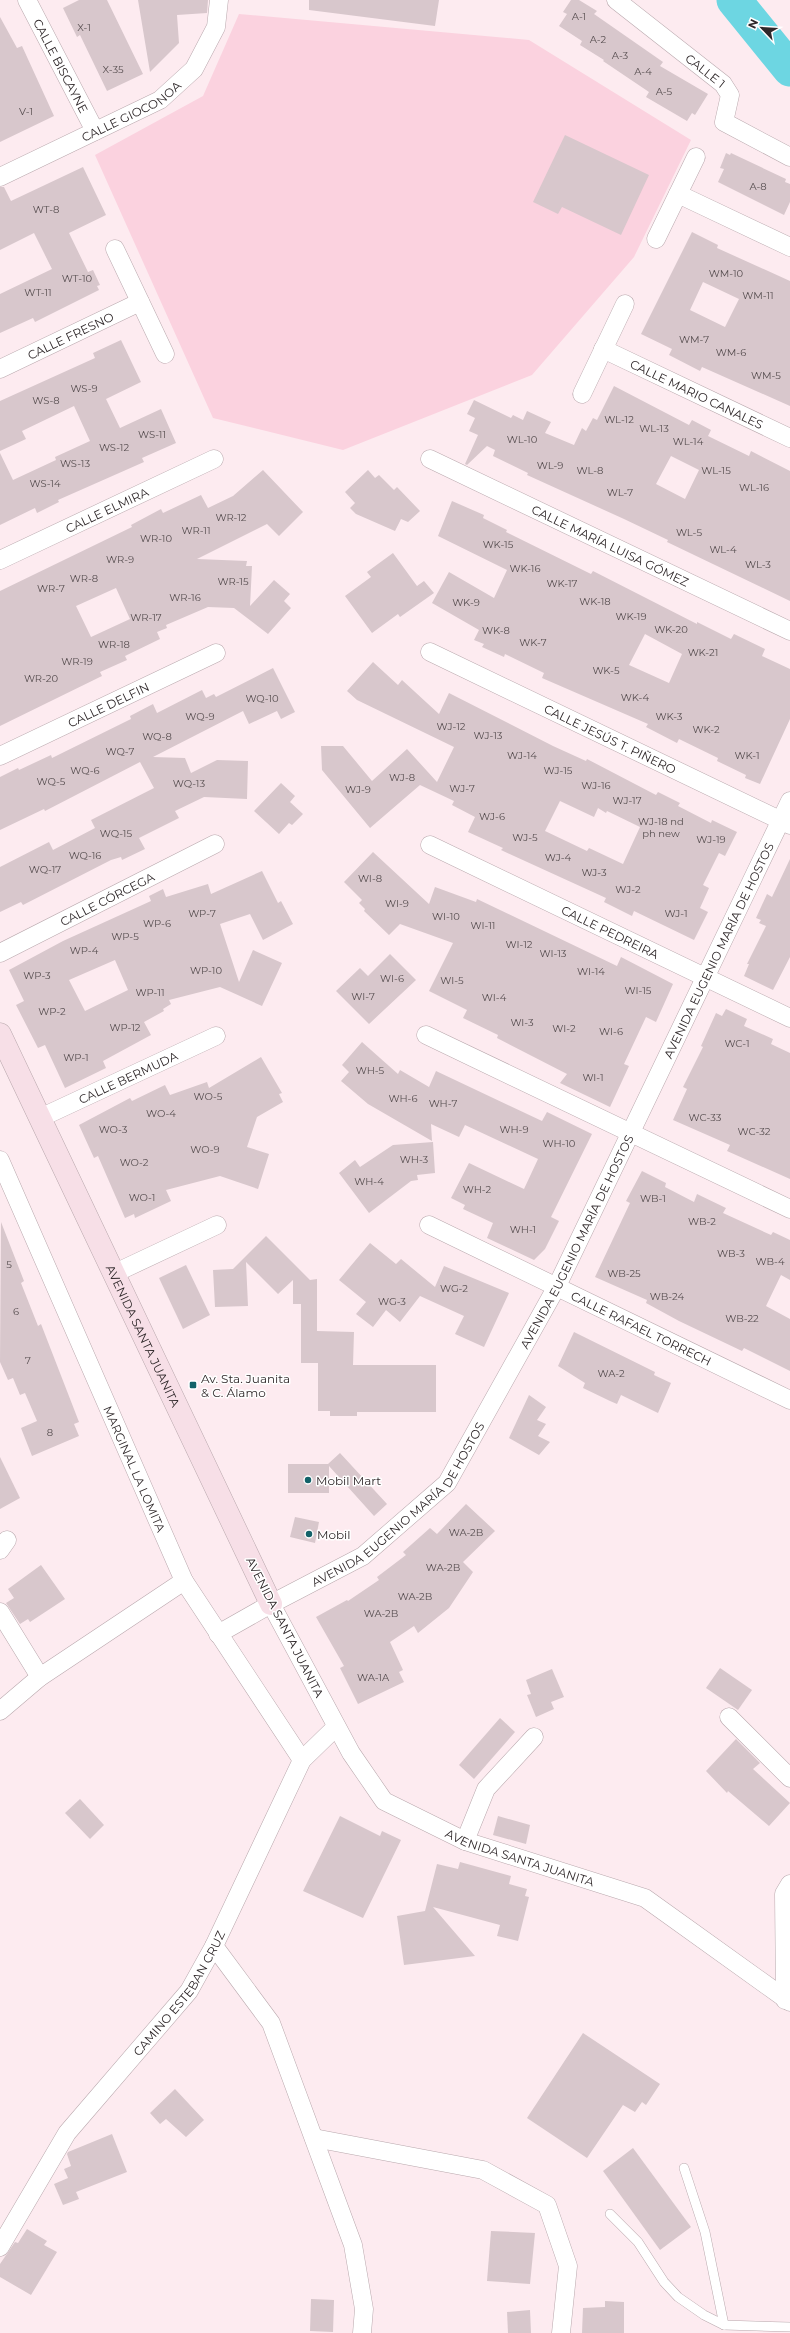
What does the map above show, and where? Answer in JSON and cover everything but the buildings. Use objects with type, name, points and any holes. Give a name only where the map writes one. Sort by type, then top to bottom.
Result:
[{"type":"street","name":"CALLE BISCAYNE","points":[[27,0],[95,131]]},
{"type":"street","name":"CALLE 1","points":[[616,0],[723,84],[730,95],[724,122],[790,157]]},
{"type":"street","name":"CALLE GIOCONOA","points":[[0,177],[160,100],[194,69],[216,28],[218,2]]},
{"type":"street","points":[[656,238],[696,157]]},
{"type":"street","points":[[678,194],[790,248]]},
{"type":"street","points":[[115,249],[165,354]]},
{"type":"street","name":"CALLE FRESNO","points":[[0,369],[140,302]]},
{"type":"street","points":[[582,394],[625,304]]},
{"type":"street","name":"CALLE MARIO CANALES","points":[[603,349],[790,438]]},
{"type":"street","name":"CALLE ELMIRA","points":[[0,560],[214,459]]},
{"type":"street","name":"CALLE MARÍA LUISA GÓMEZ","points":[[430,459],[790,631]]},
{"type":"street","name":"CALLE JESÚS T. PIÑERO","points":[[430,652],[785,822]]},
{"type":"street","name":"CALLE DELFIN","points":[[0,756],[216,653]]},
{"type":"street","name":"AVENIDA EUGENIO MARÍA DE HOSTOS","points":[[218,1634],[271,1604],[363,1556],[446,1483],[556,1288],[706,977],[785,822],[790,801]]},
{"type":"street","name":"CALLE CÓRCEGA","points":[[0,953],[215,844]]},
{"type":"street","name":"CALLE PEDREIRA","points":[[430,845],[790,1018]]},
{"type":"street","name":"AVENIDA SANTA JUANITA","points":[[0,1034],[115,1273],[271,1604],[350,1753],[384,1801],[466,1841],[645,1898],[788,2001]]},
{"type":"street","points":[[426,1035],[790,1209]]},
{"type":"street","name":"CALLE BERMUDA","points":[[40,1118],[216,1036]]},
{"type":"street","name":"MARGINAL LA LOMITA","points":[[0,1160],[184,1581],[302,1760]]},
{"type":"street","points":[[115,1273],[217,1225]]},
{"type":"street","name":"CALLE RAFAEL TORRECH","points":[[429,1225],[556,1288],[790,1400]]},
{"type":"street","points":[[0,1711],[40,1676],[184,1581]]},
{"type":"street","points":[[0,1612],[40,1676]]},
{"type":"street","points":[[729,1717],[790,1778]]},
{"type":"street","name":"CAMINO ESTEBAN CRUZ","points":[[0,2247],[67,2133],[189,1990],[214,1946],[302,1760],[336,1727]]},
{"type":"street","points":[[466,1841],[486,1789],[534,1737]]},
{"type":"street","points":[[788,2001],[784,1894],[790,1884]]},
{"type":"street","points":[[214,1946],[271,2023],[353,2245],[364,2308],[362,2333]]},
{"type":"street","points":[[314,2138],[483,2170],[547,2205],[568,2266],[561,2333]]},
{"type":"lane","points":[[684,2168],[705,2232],[724,2325]]},
{"type":"lane","points":[[610,2214],[638,2242],[664,2282],[678,2297],[704,2315],[724,2325],[790,2326]]},
{"type":"shaded area","points":[[239,14],[529,40],[691,140],[634,257],[532,375],[343,450],[213,418],[95,155],[203,96]]},
{"type":"waterway","points":[[734,0],[790,69]]},
{"type":"place","name":"Av. Sta. Juanita & C. Álamo","points":[[193,1385]]},
{"type":"place","name":"Mobil Mart","points":[[308,1480]]},
{"type":"place","name":"Mobil","points":[[309,1534]]}]
